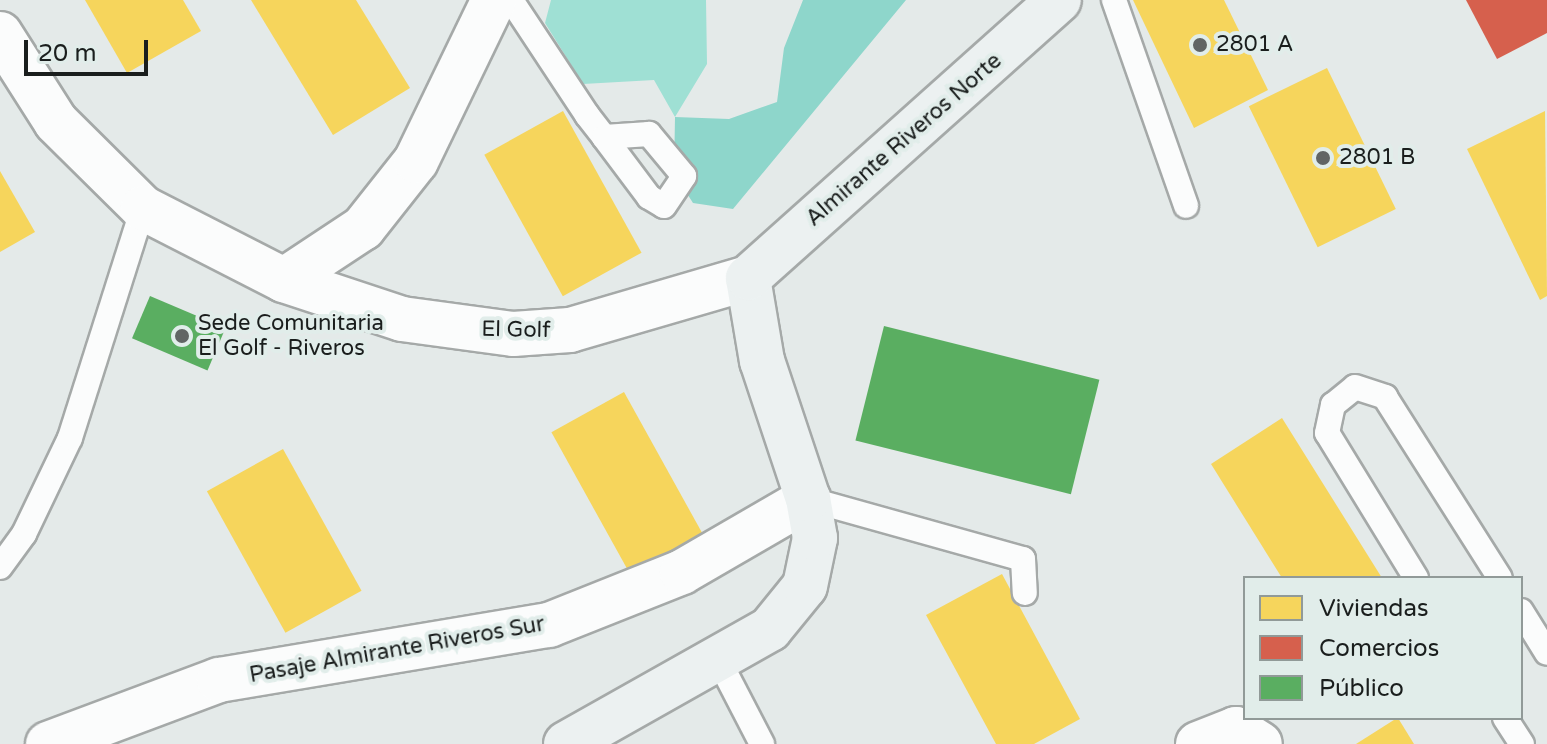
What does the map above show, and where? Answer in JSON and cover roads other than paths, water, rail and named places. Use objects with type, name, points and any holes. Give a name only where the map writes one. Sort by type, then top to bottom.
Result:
[{"type":"street","points":[[284,280],[363,228],[416,161],[494,0]]},
{"type":"street","name":"Almirante Riveros Norte","points":[[748,278],[1059,0]]},
{"type":"street","name":"El Golf","points":[[0,34],[56,122],[143,208],[284,280],[402,319],[513,334],[619,321],[748,278]]},
{"type":"street","points":[[566,744],[770,629],[805,586],[815,538],[808,499],[762,361],[748,278]]},
{"type":"street","name":"Pasaje Almirante Riveros Sur","points":[[48,744],[219,680],[549,625],[682,572],[808,499]]},
{"type":"street","points":[[1198,744],[1236,729],[1260,744]]},
{"type":"lane","points":[[511,0],[604,137]]},
{"type":"lane","points":[[1114,0],[1186,206]]},
{"type":"lane","points":[[0,567],[24,534],[70,438],[143,208]]},
{"type":"lane","points":[[1415,576],[1327,433],[1333,405],[1355,387],[1385,397],[1499,576]]},
{"type":"lane","points":[[808,499],[1023,559],[1025,593]]},
{"type":"lane","points":[[1523,614],[1547,653]]},
{"type":"lane","points":[[718,659],[762,744]]},
{"type":"lane","points":[[1506,720],[1522,744]]},
{"type":"place","name":"2801 A","points":[[1200,45]]},
{"type":"place","name":"2801 B","points":[[1323,158]]},
{"type":"place","name":"Sede Comunitaria El Golf - Riveros","points":[[182,336]]}]
